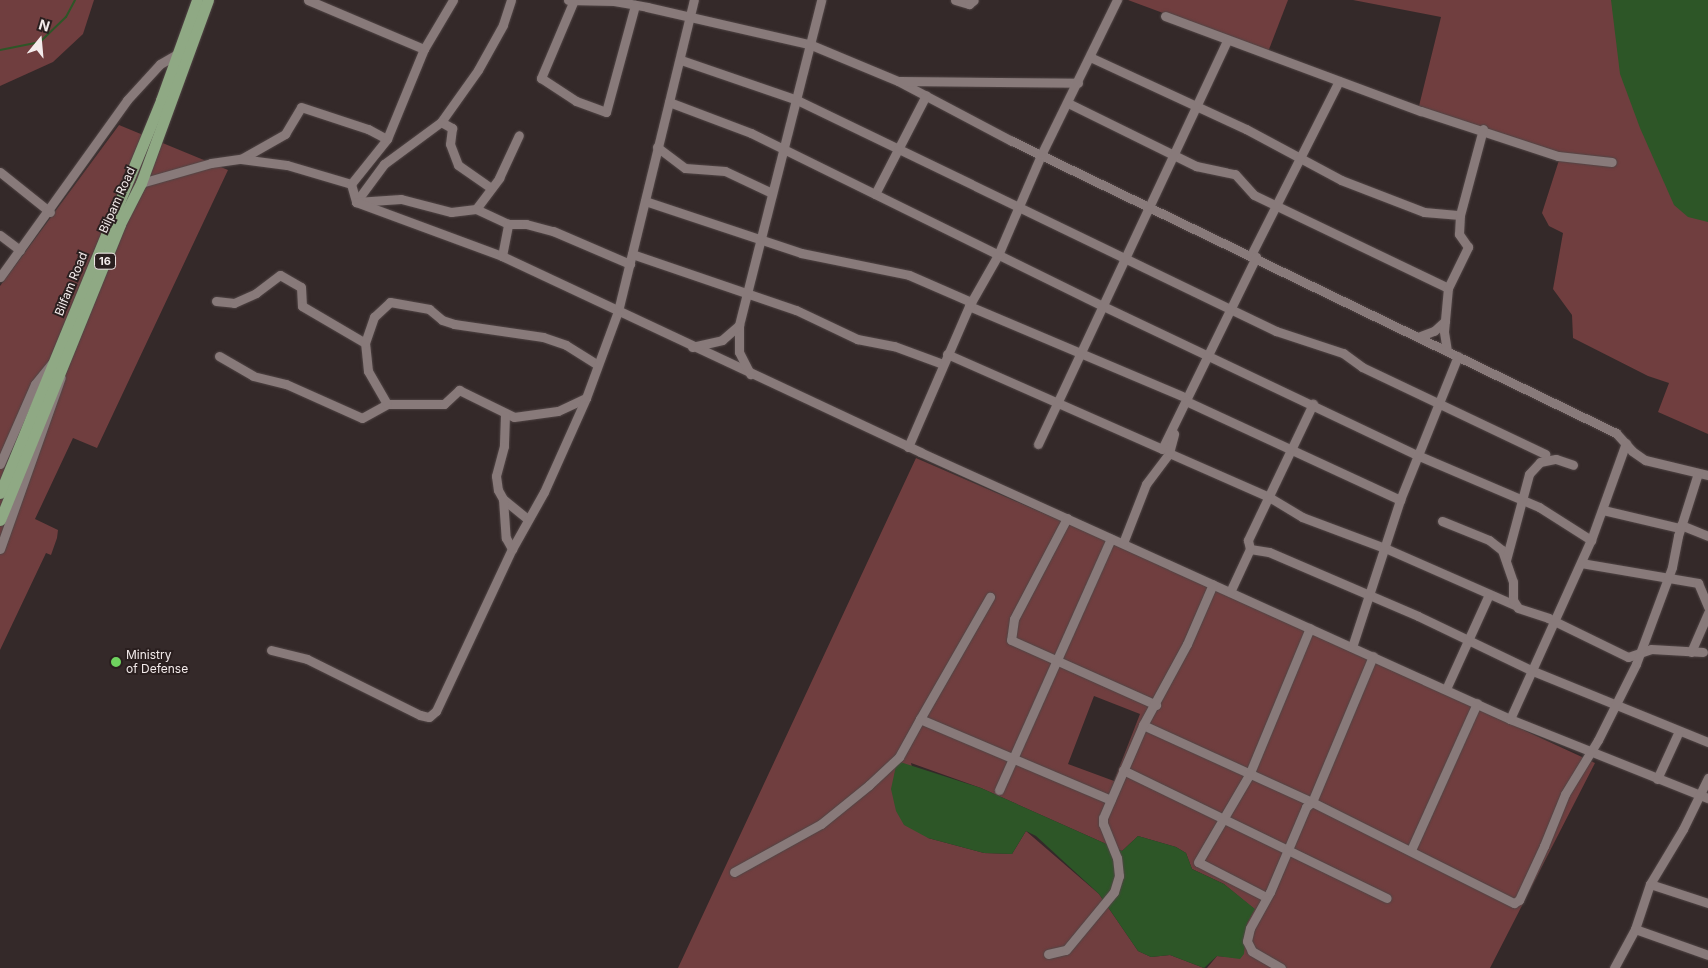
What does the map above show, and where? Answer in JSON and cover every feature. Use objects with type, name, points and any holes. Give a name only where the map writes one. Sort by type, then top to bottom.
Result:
[{"type":"main road","name":"Bilfam Road","points":[[0,493],[59,362],[179,53],[197,0]]},
{"type":"main road","name":"Bilpam Road","points":[[0,520],[59,362],[120,224],[141,183],[208,0]]},
{"type":"street","points":[[308,0],[424,49]]},
{"type":"street","points":[[351,184],[387,139],[424,49],[453,0]]},
{"type":"street","points":[[356,202],[384,164],[441,122],[478,70],[503,25],[511,0]]},
{"type":"street","points":[[568,0],[614,1],[809,44],[898,81],[1041,155],[1616,433],[1632,451],[1645,460],[1708,475]]},
{"type":"street","points":[[574,0],[541,78],[576,101],[606,112],[635,6]]},
{"type":"street","points":[[271,650],[307,659],[429,717],[436,711],[586,398],[596,364],[618,311],[657,146],[681,60],[694,0]]},
{"type":"street","points":[[750,374],[738,352],[739,325],[750,293],[772,194],[821,0]]},
{"type":"street","points":[[955,0],[969,4],[974,0]]},
{"type":"street","points":[[908,447],[970,304],[998,255],[1041,155],[1078,83],[1117,0]]},
{"type":"street","points":[[1165,16],[1339,81],[1484,129],[1558,156],[1612,162]]},
{"type":"street","points":[[1038,444],[1079,354],[1198,107],[1227,40]]},
{"type":"street","points":[[0,277],[15,261],[20,250],[95,152],[127,100],[160,64],[179,53]]},
{"type":"street","points":[[1090,57],[1198,107],[1341,180],[1424,212],[1460,215]]},
{"type":"street","points":[[681,60],[797,100],[1232,308],[1276,331],[1343,353],[1362,367],[1545,454]]},
{"type":"street","points":[[898,81],[1078,83]]},
{"type":"street","points":[[947,354],[1162,449],[1232,308],[1276,204],[1339,81]]},
{"type":"street","points":[[875,194],[926,95]]},
{"type":"street","points":[[669,102],[717,118],[784,149],[1103,306],[1209,354],[1417,455],[1520,499],[1591,540]]},
{"type":"street","points":[[1068,103],[1174,155],[1212,171],[1235,174],[1250,192],[1448,288]]},
{"type":"street","points":[[241,159],[285,134],[301,107],[368,129],[387,139]]},
{"type":"street","points":[[441,122],[452,128],[450,144],[458,165],[491,188]]},
{"type":"street","points":[[1447,351],[1445,321],[1448,288],[1468,246],[1459,234],[1460,215],[1484,129]]},
{"type":"street","points":[[476,209],[499,178],[519,135]]},
{"type":"street","points":[[657,146],[685,168],[725,171],[772,194]]},
{"type":"street","points":[[141,183],[211,163],[241,159],[287,165],[351,184]]},
{"type":"street","points":[[0,172],[50,212]]},
{"type":"street","points":[[351,184],[356,202]]},
{"type":"street","points":[[356,202],[401,199],[451,212],[476,209],[508,224],[526,224],[553,231],[631,259],[750,293],[857,339],[894,346],[943,364]]},
{"type":"street","points":[[356,202],[502,256],[692,348],[1510,719],[1657,779],[1704,796]]},
{"type":"street","points":[[645,202],[762,242],[837,261],[900,273],[1184,399],[1291,451],[1400,500]]},
{"type":"street","points":[[502,256],[508,224]]},
{"type":"street","points":[[0,235],[20,250]]},
{"type":"street","points":[[216,301],[234,303],[256,294],[280,275],[301,287],[302,306],[365,343]]},
{"type":"street","points":[[387,404],[368,371],[365,343],[374,317],[390,302],[429,309],[442,320],[454,324],[552,340],[596,364]]},
{"type":"street","points":[[1418,337],[1434,331],[1445,321]]},
{"type":"street","points":[[692,348],[722,340],[739,325]]},
{"type":"street","points":[[1123,544],[1146,484],[1169,453],[1184,399],[1198,384],[1209,354]]},
{"type":"street","points":[[219,356],[253,376],[286,384],[362,418],[387,404],[444,404],[459,390],[482,399],[505,414],[514,417],[558,412],[586,398]]},
{"type":"street","points":[[1352,647],[1400,500],[1458,356]]},
{"type":"street","points":[[0,464],[35,384],[59,362]]},
{"type":"street","points":[[0,549],[58,394],[59,362]]},
{"type":"street","points":[[1230,592],[1250,550],[1248,540],[1314,404]]},
{"type":"street","points":[[505,414],[504,446],[496,476],[503,499],[506,538],[512,549]]},
{"type":"street","points":[[0,449],[12,437]]},
{"type":"street","points":[[1510,719],[1591,540],[1626,443]]},
{"type":"street","points":[[1169,453],[1269,497],[1302,517],[1385,548],[1628,657],[1651,650],[1703,652]]},
{"type":"street","points":[[1506,560],[1520,499],[1529,474],[1540,462],[1556,459],[1573,465]]},
{"type":"street","points":[[1143,725],[1249,775],[1312,802],[1514,903],[1519,900],[1565,794],[1616,704],[1640,653],[1668,577],[1681,527],[1698,474]]},
{"type":"street","points":[[503,499],[528,518]]},
{"type":"street","points":[[1603,510],[1681,527],[1708,536]]},
{"type":"street","points":[[1067,518],[1014,619],[1010,640],[1156,706]]},
{"type":"street","points":[[1442,521],[1496,544],[1506,560],[1515,605]]},
{"type":"street","points":[[999,790],[1111,538]]},
{"type":"street","points":[[1250,550],[1268,552],[1468,639],[1533,671],[1708,742]]},
{"type":"street","points":[[1581,563],[1698,583],[1705,590],[1708,607]]},
{"type":"street","points":[[1048,954],[1066,950],[1114,892],[1119,876],[1117,858],[1103,824],[1123,770],[1143,725],[1156,706],[1213,584]]},
{"type":"street","points":[[1446,689],[1489,594]]},
{"type":"street","points":[[734,872],[821,824],[869,785],[899,757],[990,597]]},
{"type":"street","points":[[1691,652],[1708,613]]},
{"type":"street","points":[[1266,897],[1198,862],[1249,775],[1310,628]]},
{"type":"street","points":[[1281,968],[1252,952],[1247,940],[1258,909],[1266,897],[1306,807],[1312,802],[1373,656]]},
{"type":"street","points":[[1411,850],[1477,703]]},
{"type":"street","points":[[920,719],[1111,800]]},
{"type":"street","points":[[1657,779],[1680,731]]},
{"type":"street","points":[[1123,770],[1387,898]]},
{"type":"street","points":[[1614,968],[1634,929],[1650,884],[1704,796],[1708,778]]},
{"type":"street","points":[[1650,884],[1708,903]]},
{"type":"street","points":[[1634,929],[1708,955]]},
{"type":"shaded area","points":[[0,0],[94,0],[83,34],[53,62],[0,86]]},
{"type":"shaded area","points":[[1128,0],[1288,0],[1268,52]]},
{"type":"shaded area","points":[[1353,0],[1708,0],[1708,434],[1658,412],[1669,383],[1648,376],[1573,338],[1572,315],[1553,289],[1563,233],[1549,226],[1542,213],[1561,154],[1419,106],[1441,17]]},
{"type":"shaded area","points":[[1611,0],[1708,0],[1708,222],[1688,217],[1674,205],[1640,128],[1620,74]]},
{"type":"shaded area","points":[[119,125],[228,170],[97,448],[73,438],[35,519],[58,530],[57,538],[51,555],[46,553],[0,650],[0,286]]},
{"type":"shaded area","points":[[916,458],[1223,591],[1595,763],[1490,968],[1207,968],[1217,956],[1240,958],[1243,954],[1247,923],[1254,909],[1224,884],[1192,869],[1186,853],[1176,847],[1138,836],[1122,851],[981,788],[911,763],[928,838],[984,853],[1012,854],[1026,831],[1099,894],[1138,951],[1151,957],[1170,955],[1204,968],[678,968]],"holes":[[[1094,696],[1140,714],[1114,781],[1068,764]]]},
{"type":"shaded area","points":[[897,761],[981,788],[1122,851],[1138,836],[1176,847],[1186,853],[1192,869],[1224,884],[1255,909],[1247,923],[1244,954],[1240,959],[1217,956],[1204,968],[1170,955],[1151,957],[1138,951],[1099,894],[1036,836],[1026,831],[1012,854],[984,853],[928,838],[904,825],[896,811],[891,789]]},
{"type":"waterway","points":[[0,50],[40,42],[66,17],[75,0]]},
{"type":"place","name":"Ministry of Defense","points":[[116,662]]}]
